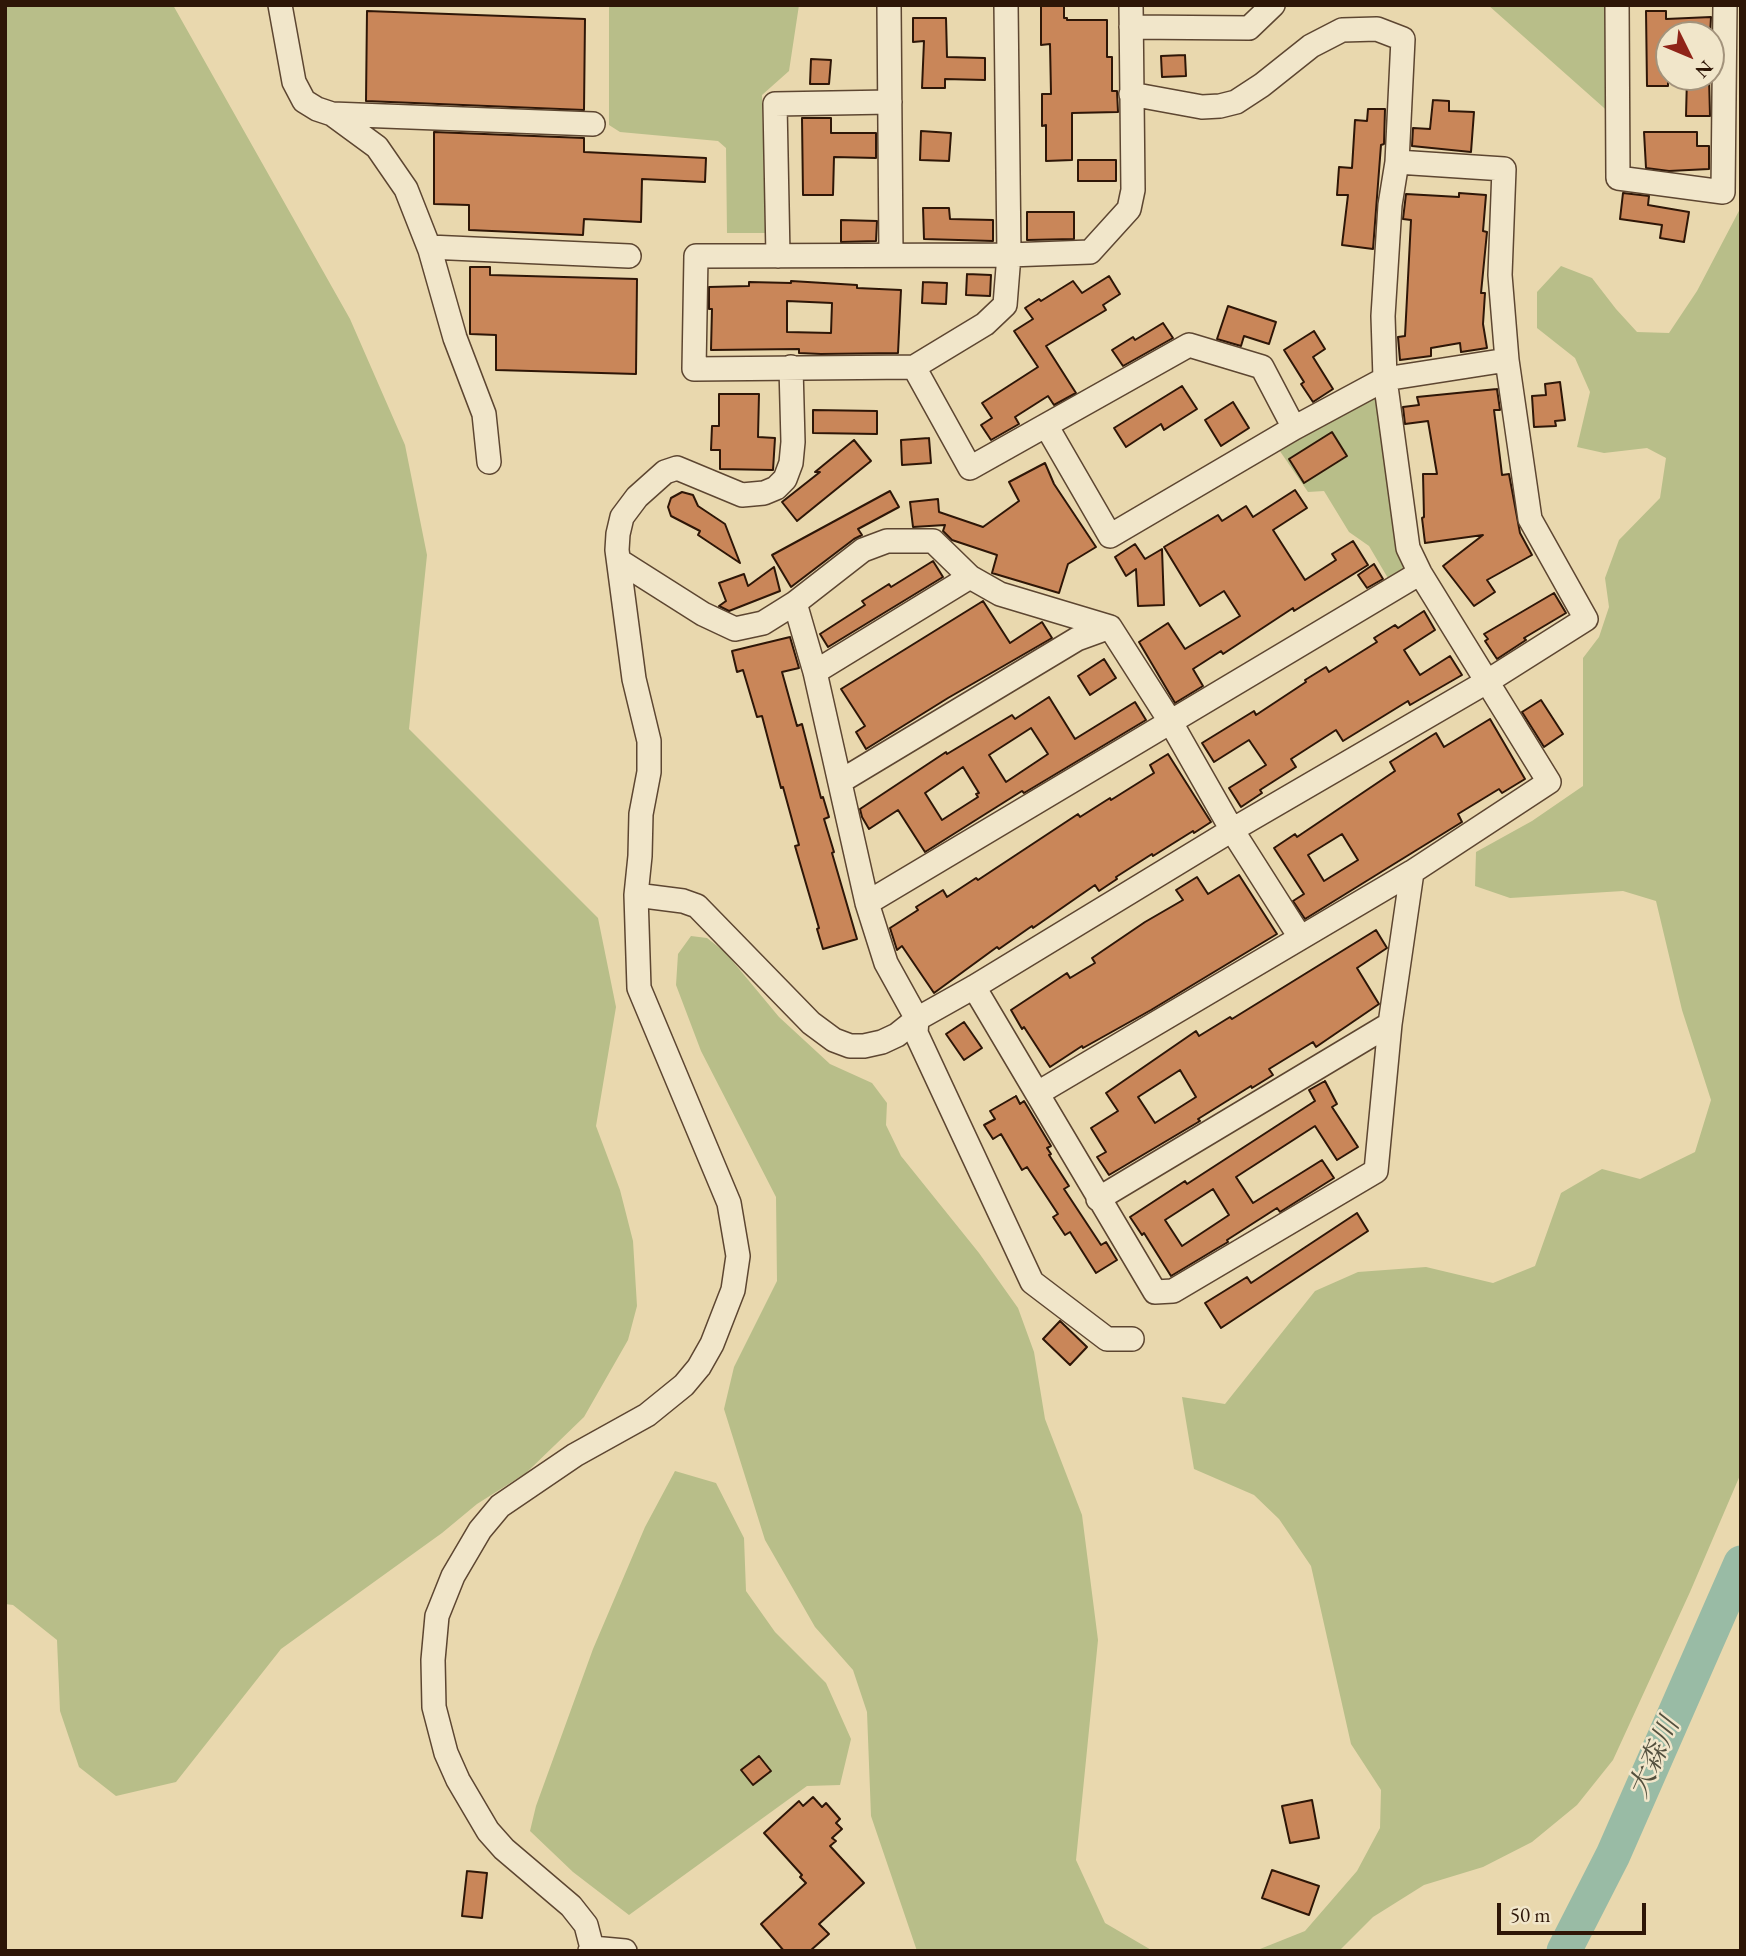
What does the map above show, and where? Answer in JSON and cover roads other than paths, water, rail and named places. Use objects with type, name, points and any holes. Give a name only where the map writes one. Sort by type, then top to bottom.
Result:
[{"type":"street","points":[[280,5],[294,82],[304,101],[317,109],[332,114],[593,124]]},
{"type":"street","points":[[889,5],[891,255]]},
{"type":"street","points":[[1006,5],[1009,255],[1005,305],[985,324],[914,366],[694,369],[696,257],[1009,255],[1090,252],[1129,209],[1133,190],[1131,16],[1249,27],[1273,5]]},
{"type":"street","points":[[1617,5],[1618,178],[1723,192],[1725,5]]},
{"type":"street","points":[[1038,1093],[1412,872],[1549,782],[1420,573],[1408,548],[1385,379],[1383,316],[1403,39],[1377,29],[1342,30],[1311,46],[1236,102],[1202,107],[1131,93]]},
{"type":"street","points":[[778,256],[775,104],[890,102]]},
{"type":"street","points":[[332,114],[377,147],[406,189],[429,247],[455,338],[484,414],[489,462]]},
{"type":"street","points":[[636,895],[683,901],[697,906],[811,1023],[834,1040],[850,1046],[882,1042],[1233,830],[1488,681],[1586,619],[1530,519],[1507,360],[1500,275],[1504,169],[1396,162]]},
{"type":"street","points":[[429,247],[629,256]]},
{"type":"street","points":[[914,366],[970,468],[1189,345],[1262,367],[1294,428]]},
{"type":"street","points":[[1047,427],[1110,536],[1294,428],[1385,379],[1507,360]]},
{"type":"street","points":[[625,1951],[591,1949],[586,1925],[570,1906],[504,1849],[488,1830],[466,1795],[446,1753],[434,1707],[433,1660],[437,1616],[453,1576],[480,1530],[500,1506],[575,1455],[647,1415],[684,1385],[699,1367],[712,1344],[733,1290],[738,1256],[729,1203],[639,988],[636,895],[641,814],[649,772],[649,741],[634,679],[621,562],[617,550],[622,517],[636,497],[665,472],[677,468],[743,495],[765,494],[785,479],[791,463],[793,442],[791,367]]},
{"type":"street","points":[[621,562],[704,614],[735,629],[763,623],[795,603],[863,550],[887,541],[933,541],[970,577],[1000,594],[1110,627],[1300,937]]},
{"type":"street","points":[[867,903],[1420,573]]},
{"type":"street","points":[[816,672],[970,577]]},
{"type":"street","points":[[795,603],[816,672],[867,903],[886,963],[917,1019],[916,1033],[1032,1282],[1107,1339],[1132,1339]]},
{"type":"street","points":[[841,782],[1077,639],[1110,627]]},
{"type":"street","points":[[974,988],[1156,1292],[1173,1291],[1376,1171],[1390,1024],[1412,872]]},
{"type":"street","points":[[1098,1199],[1390,1024]]},
{"type":"waterway","name":"大森川","points":[[1564,1951],[1613,1855],[1741,1563]]}]
